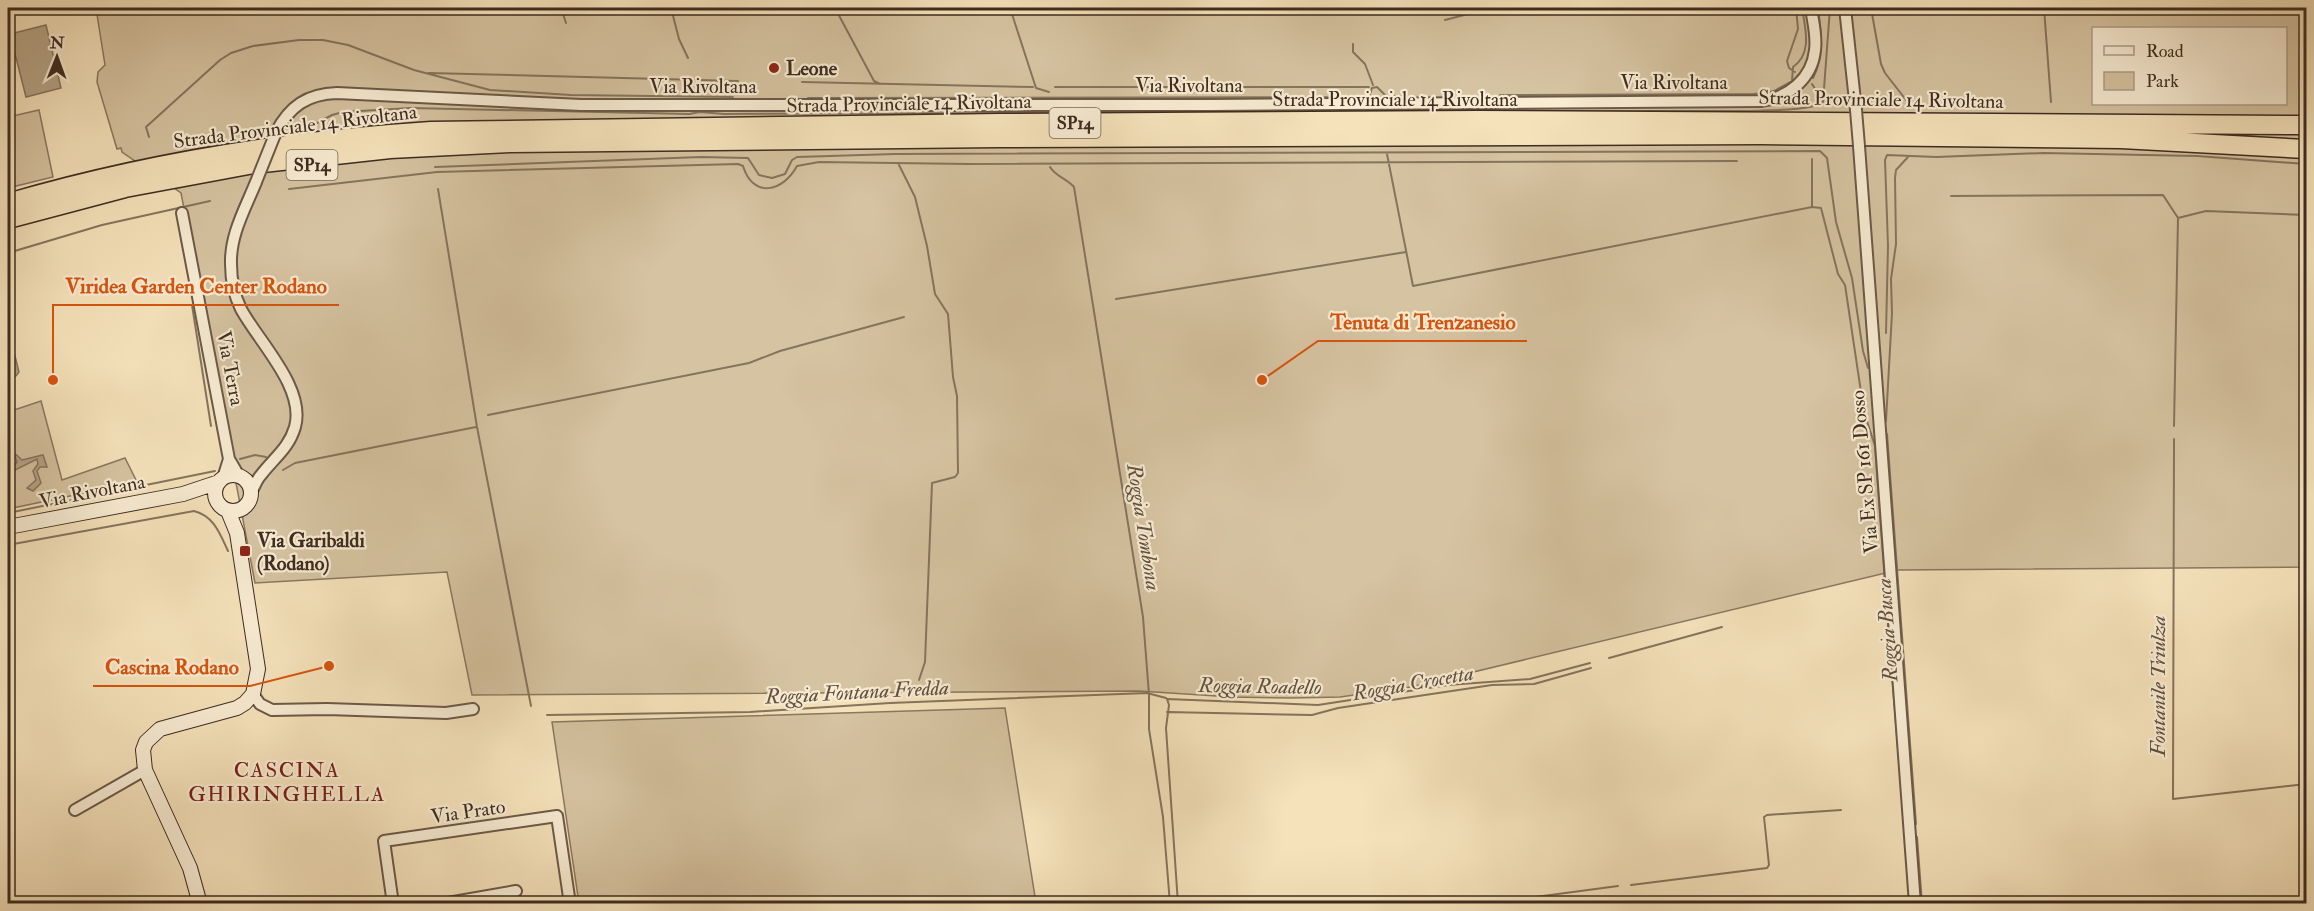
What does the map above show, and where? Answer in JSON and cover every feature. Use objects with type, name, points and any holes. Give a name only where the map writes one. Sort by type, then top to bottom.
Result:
[{"type":"highway","points":[[2134,132],[2225,114],[2307,114]]},
{"type":"highway","name":"Strada Provinciale 14 Rivoltana","points":[[8,203],[120,174],[286,146],[401,133],[477,130],[1478,120],[2032,130]]},
{"type":"highway","points":[[2134,132],[2307,125]]},
{"type":"highway","points":[[2032,130],[2307,140]]},
{"type":"highway","name":"Strada Provinciale 14 Rivoltana","points":[[8,219],[134,186],[255,164],[434,146],[623,141],[1761,135],[2032,130]]},
{"type":"highway","points":[[2134,132],[2307,149]]},
{"type":"highway","name":"SP14","points":[[8,231],[117,200],[219,178],[290,168],[439,153],[550,149],[623,141]]},
{"type":"highway","name":"SP14","points":[[8,197],[80,179],[120,174]]},
{"type":"street","name":"Via Rivoltana","points":[[252,490],[261,474],[287,446],[294,431],[297,415],[291,390],[242,311],[232,279],[233,241],[276,132],[286,114],[316,96],[334,93],[593,105],[1212,105],[1761,101],[1787,94],[1801,83],[1806,75],[1815,50],[1811,8]]},
{"type":"street","name":"Via Ex SP 161 Dosso","points":[[1845,8],[1859,146],[1915,903]]},
{"type":"street","name":"Via Terra","points":[[182,213],[229,459],[241,477]]},
{"type":"street","name":"Via Terra","points":[[221,480],[229,459]]},
{"type":"street","points":[[235,511],[221,507],[216,499],[215,490],[221,480],[232,475],[241,477],[261,474]]},
{"type":"street","points":[[235,511],[251,500],[252,490],[249,483],[241,477]]},
{"type":"street","name":"Via Rivoltana","points":[[8,527],[183,494],[221,480]]},
{"type":"street","name":"Via Rivoltana","points":[[183,494],[216,499]]},
{"type":"street","points":[[200,903],[190,868],[145,770],[143,750],[151,736],[160,729],[237,708],[248,700],[254,689],[258,669],[235,511]]},
{"type":"street","points":[[254,689],[266,708],[277,710],[302,708],[446,713],[473,709]]},
{"type":"street","points":[[75,810],[145,770]]},
{"type":"street","name":"Via Prato","points":[[393,903],[384,841],[557,816],[570,903]]},
{"type":"street","points":[[442,903],[496,899],[516,891]]},
{"type":"green space","points":[[96,8],[2306,8],[2306,567],[1898,570],[1411,687],[1340,697],[1232,697],[1139,691],[472,695],[447,572],[255,583],[181,193],[122,152],[121,148],[117,149],[97,82],[98,72],[105,65]]},
{"type":"green space","points":[[39,110],[53,177],[8,188],[8,117]]},
{"type":"green space","points":[[41,401],[62,480],[125,458],[137,482],[8,509],[8,412]]},
{"type":"green space","points":[[1005,708],[1036,903],[579,903],[552,722]]},
{"type":"shaded area","points":[[46,25],[61,88],[26,97],[10,34]]},
{"type":"shaded area","points":[[8,354],[15,356],[19,372],[8,380]]},
{"type":"shaded area","points":[[9,448],[22,460],[43,455],[47,467],[40,467],[37,471],[41,483],[33,491],[27,488],[36,480],[33,471],[38,464],[37,459],[15,470],[12,475],[12,494],[8,500],[9,473],[17,462],[15,456],[8,451]]},
{"type":"waterway","points":[[561,8],[566,23]]},
{"type":"waterway","points":[[671,8],[679,39],[688,58]]},
{"type":"waterway","points":[[835,8],[874,81],[880,84]]},
{"type":"waterway","name":"Roggia Tombona","points":[[1010,8],[1036,88],[1049,92]]},
{"type":"waterway","points":[[1445,20],[1491,8]]},
{"type":"waterway","points":[[1795,72],[1789,68],[1787,61],[1798,29],[1796,8]]},
{"type":"waterway","points":[[1500,95],[1754,94],[1774,91],[1792,81],[1793,67],[1803,55],[1806,32],[1802,8]]},
{"type":"waterway","points":[[1813,78],[1821,52],[1818,8]]},
{"type":"waterway","points":[[1475,111],[1751,111],[1799,109],[1817,105],[1823,102],[1830,8]]},
{"type":"waterway","points":[[1871,8],[1881,64],[1885,73],[1910,105]]},
{"type":"waterway","points":[[2044,8],[2051,102]]},
{"type":"waterway","points":[[149,137],[146,127],[220,60],[231,53],[253,46],[299,40],[323,40],[348,45],[414,70],[490,90],[571,95],[733,97]]},
{"type":"waterway","points":[[1353,44],[1353,52],[1365,64],[1373,85]]},
{"type":"waterway","points":[[429,73],[738,81]]},
{"type":"waterway","points":[[802,82],[1033,87]]},
{"type":"waterway","points":[[1812,84],[1817,92],[1816,105]]},
{"type":"waterway","points":[[1055,87],[1369,87]]},
{"type":"waterway","points":[[808,98],[1369,97],[1372,88],[1377,87],[1386,96],[1407,96]]},
{"type":"waterway","points":[[306,129],[332,115],[343,112],[411,108],[689,114],[700,112],[724,114],[1268,112]]},
{"type":"waterway","points":[[435,167],[701,157],[748,158],[759,175],[772,178],[785,174],[792,160],[797,157],[895,154],[1820,151],[1827,158],[1836,222],[1852,278],[1863,351],[1868,368]]},
{"type":"waterway","points":[[1886,333],[1888,246],[1885,160],[1887,155],[1936,157],[2044,153],[2197,156],[2306,164]]},
{"type":"waterway","points":[[1387,154],[1413,286],[1812,207],[1821,208],[1838,274],[1845,285],[1864,412],[1875,446],[1889,637]]},
{"type":"waterway","name":"Roggia Busca","points":[[1886,421],[1892,313],[1891,279],[1896,244],[1895,178],[1896,170],[1908,157]]},
{"type":"waterway","points":[[1812,159],[1812,207]]},
{"type":"waterway","points":[[289,189],[437,172],[738,164],[743,166],[754,184],[768,188],[784,182],[797,166],[819,162],[969,164],[1737,161]]},
{"type":"waterway","points":[[898,163],[915,197],[927,246],[935,294],[948,314],[953,377],[957,396],[958,473],[955,477],[932,483],[925,662],[919,680]]},
{"type":"waterway","name":"Roggia Tombona","points":[[1050,167],[1074,187],[1143,617],[1149,695],[1149,729],[1163,817],[1170,904]]},
{"type":"waterway","points":[[438,189],[477,427],[531,706]]},
{"type":"waterway","points":[[1951,196],[2163,195],[2178,218]]},
{"type":"waterway","points":[[8,253],[102,225],[210,201]]},
{"type":"waterway","name":"Fontanile Triulza","points":[[2174,426],[2178,218],[2206,211],[2306,215]]},
{"type":"waterway","points":[[181,237],[183,247]]},
{"type":"waterway","points":[[1116,299],[1406,252]]},
{"type":"waterway","points":[[192,305],[211,426]]},
{"type":"waterway","points":[[488,415],[749,363],[780,351],[904,317]]},
{"type":"waterway","points":[[283,470],[295,463],[476,427]]},
{"type":"waterway","name":"Roggia Busca","points":[[1887,434],[1916,824]]},
{"type":"waterway","name":"Fontanile Triulza","points":[[2174,439],[2173,799],[2306,784]]},
{"type":"waterway","points":[[240,459],[255,455],[266,457]]},
{"type":"waterway","points":[[8,513],[215,471]]},
{"type":"waterway","points":[[8,545],[194,511],[201,513],[211,521],[228,551]]},
{"type":"waterway","name":"Roggia Roadello","points":[[1609,658],[1722,627]]},
{"type":"waterway","points":[[1890,650],[1906,848]]},
{"type":"waterway","name":"Roggia Roadello","points":[[1178,904],[1166,728],[1169,705],[1167,699],[1318,705],[1448,685],[1530,679],[1590,663]]},
{"type":"waterway","name":"Roggia Crocetta","points":[[1167,712],[1312,715],[1338,708],[1492,685],[1534,684],[1591,668]]},
{"type":"waterway","name":"Roggia Fontana Fredda","points":[[547,715],[750,712],[890,703],[1147,693],[1166,698]]},
{"type":"waterway","points":[[1631,885],[1767,868],[1769,865],[1764,817],[1841,810]]},
{"type":"waterway","name":"Roggia Busca","points":[[1917,837],[1922,904]]},
{"type":"waterway","points":[[1483,904],[1618,886]]},
{"type":"place","name":"Leone","points":[[774,68]]},
{"type":"place","name":"Viridea Garden Center Rodano","points":[[53,380]]},
{"type":"place","name":"Tenuta di Trenzanesio","points":[[1262,380]]},
{"type":"place","name":"Via Garibaldi (Rodano)","points":[[245,551]]},
{"type":"place","name":"Cascina Rodano","points":[[329,666]]},
{"type":"district","name":"CASCINA GHIRINGHELLA","points":[[287,782]]}]
